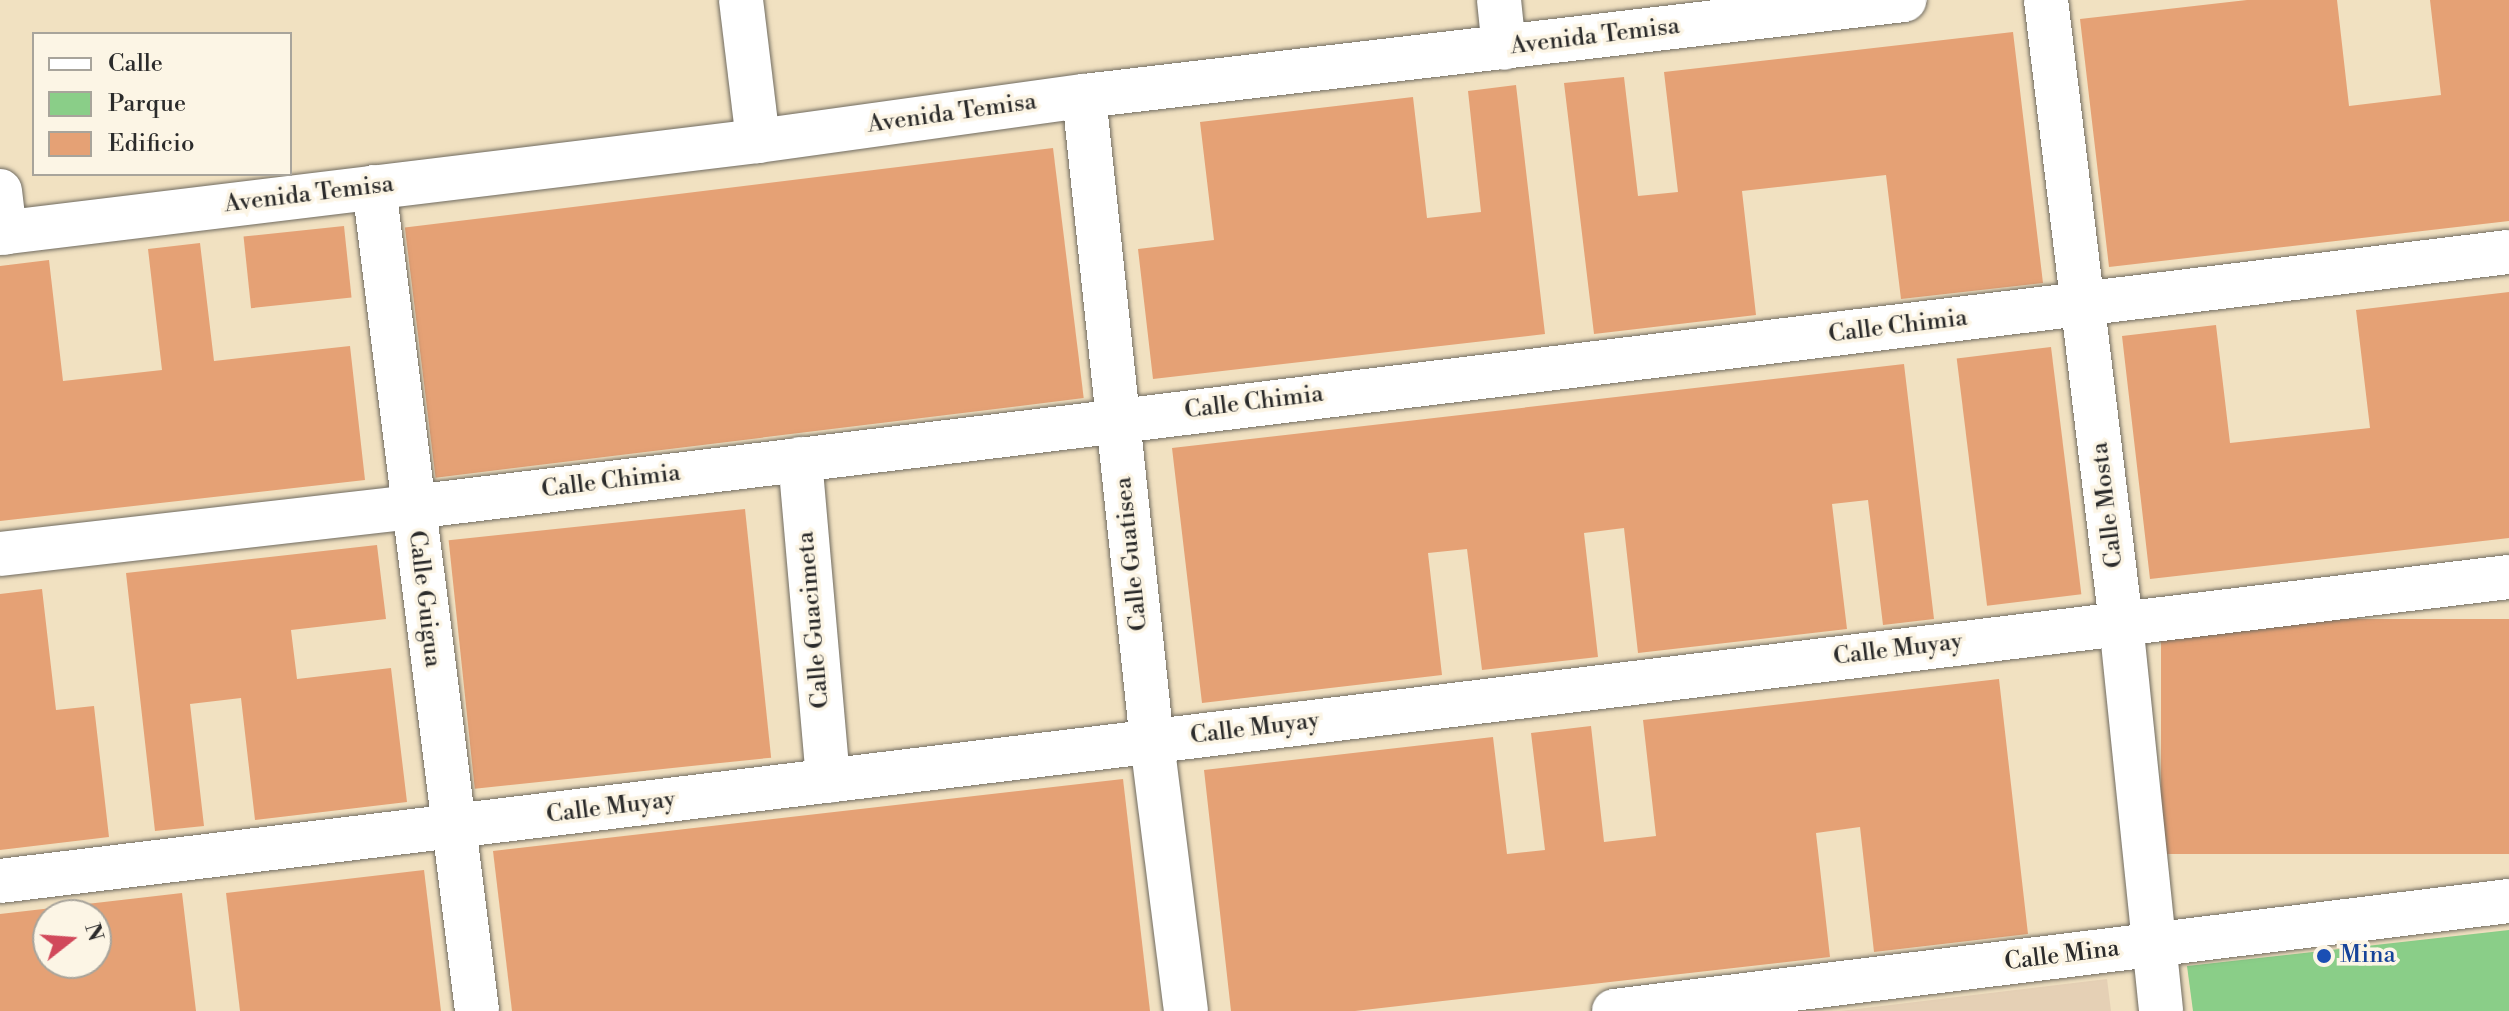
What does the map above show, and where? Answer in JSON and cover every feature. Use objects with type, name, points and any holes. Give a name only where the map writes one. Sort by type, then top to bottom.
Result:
[{"type":"street","points":[[741,0],[758,141]]},
{"type":"street","points":[[1499,0],[1504,48]]},
{"type":"street","name":"Avenida Temisa","points":[[2,219],[374,187],[758,141],[1084,96],[1504,48],[1791,6],[1904,0]]},
{"type":"street","name":"Calle Mosta","points":[[2046,0],[2121,623],[2161,1011]]},
{"type":"street","name":"Calle Guatisea","points":[[1084,96],[1152,742],[1186,1011]]},
{"type":"street","name":"Calle Guigua","points":[[374,187],[477,1011]]},
{"type":"street","name":"Calle Chimia","points":[[0,554],[413,507],[2509,252]]},
{"type":"street","name":"Calle Guacimeta","points":[[800,459],[828,781]]},
{"type":"street","name":"Calle Muyay","points":[[0,881],[2509,577]]},
{"type":"street","name":"Calle Mina","points":[[1614,1011],[2509,901]]},
{"type":"shaded area","points":[[2107,979],[2111,1011],[1840,1011]]},
{"type":"green space","points":[[2509,930],[2509,1011],[2193,1011],[2187,966]]},
{"type":"building","points":[[2247,0],[2337,0],[2349,106],[2441,95],[2430,0],[2509,0],[2509,221],[2109,267],[2080,19]]},
{"type":"building","points":[[2013,32],[2043,283],[1901,299],[1886,175],[1742,191],[1756,315],[1594,334],[1564,83],[1624,77],[1638,196],[1678,192],[1664,72]]},
{"type":"building","points":[[1516,85],[1545,334],[1153,379],[1138,249],[1214,240],[1200,122],[1413,97],[1427,218],[1481,212],[1468,91]]},
{"type":"building","points":[[1053,148],[1084,398],[436,478],[405,228]]},
{"type":"building","points":[[344,226],[352,298],[251,308],[244,237]]},
{"type":"building","points":[[200,243],[214,361],[350,346],[365,480],[0,521],[0,266],[49,260],[63,381],[162,370],[148,249]]},
{"type":"building","points":[[2509,292],[2509,538],[2150,579],[2122,336],[2216,325],[2230,443],[2370,428],[2356,310]]},
{"type":"building","points":[[2051,347],[2081,594],[1987,606],[1957,359]]},
{"type":"building","points":[[1904,364],[1934,619],[1883,625],[1868,500],[1832,504],[1847,629],[1638,653],[1624,528],[1584,533],[1598,657],[1482,670],[1467,549],[1428,553],[1442,675],[1202,703],[1172,448]]},
{"type":"building","points":[[745,509],[771,758],[475,789],[449,540]]},
{"type":"building","points":[[377,545],[386,619],[291,630],[297,679],[391,668],[407,802],[255,820],[241,698],[190,704],[204,826],[155,831],[126,573]]},
{"type":"building","points":[[42,589],[56,710],[94,706],[109,837],[0,850],[0,594]]},
{"type":"building","points":[[2161,619],[2509,619],[2509,854],[2161,854]]},
{"type":"building","points":[[1999,679],[2028,934],[1874,952],[1860,827],[1816,833],[1830,957],[1355,1011],[1231,1011],[1204,770],[1493,737],[1507,854],[1545,850],[1531,733],[1591,726],[1604,842],[1656,836],[1643,720]]},
{"type":"building","points":[[1123,779],[1150,1011],[512,1011],[493,851]]},
{"type":"building","points":[[424,870],[441,1011],[240,1011],[226,893]]},
{"type":"building","points":[[182,893],[196,1011],[0,1011],[0,914],[32,910],[32,979],[112,979],[112,901]]},
{"type":"place","name":"Mina","points":[[2324,956]]}]
